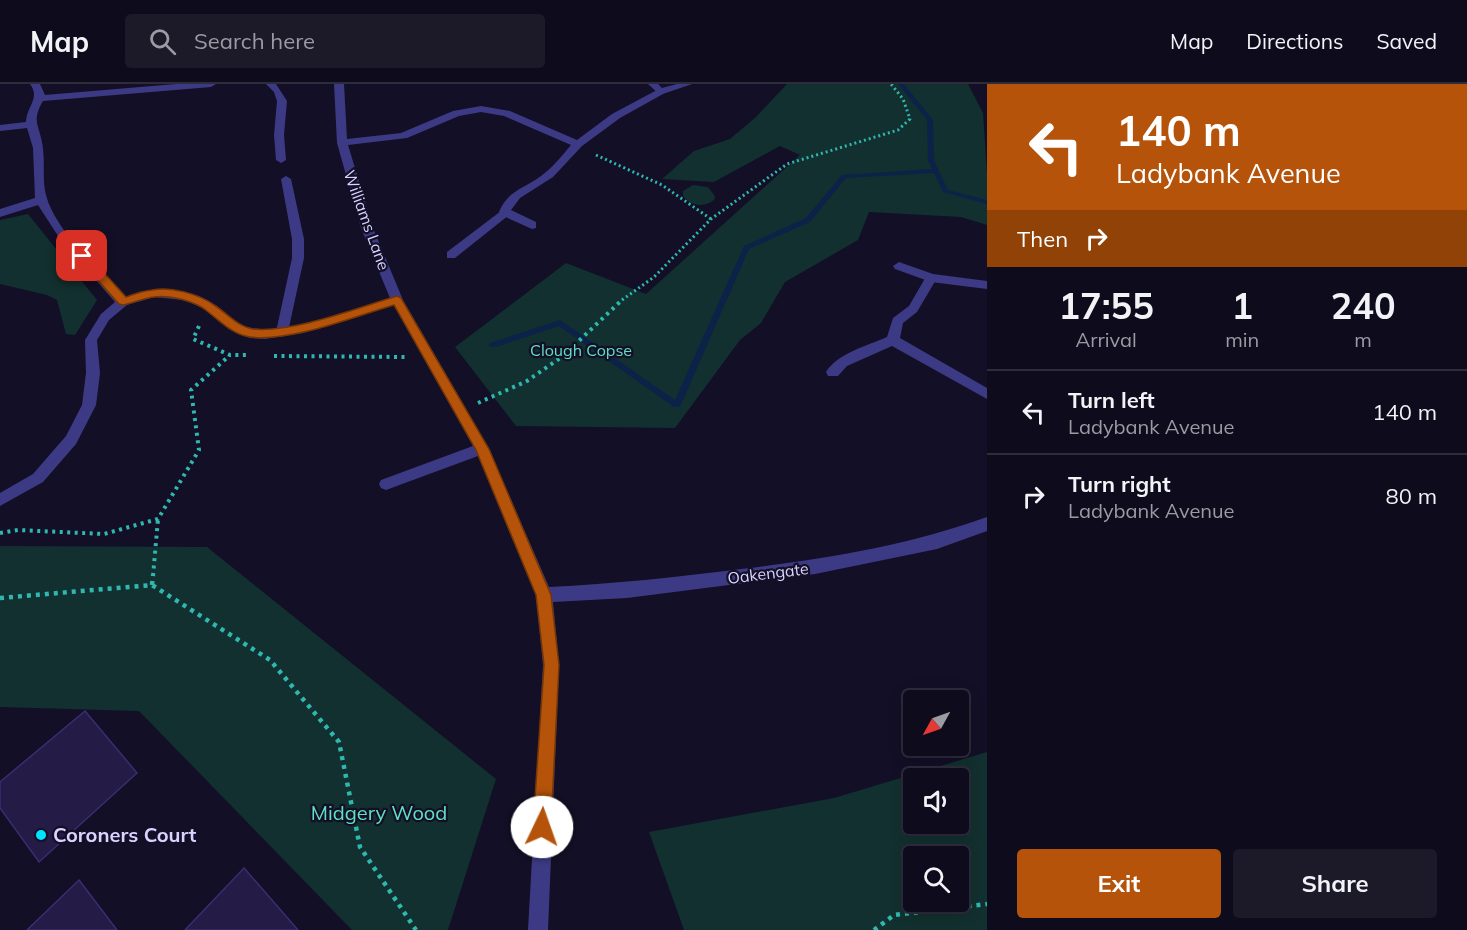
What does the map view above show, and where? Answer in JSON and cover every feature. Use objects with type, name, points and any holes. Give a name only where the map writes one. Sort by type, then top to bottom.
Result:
[{"type":"street","points":[[35,84],[39,89],[40,98],[29,115],[30,125],[38,145],[41,200],[50,216],[123,302]]},
{"type":"street","points":[[40,98],[211,84]]},
{"type":"street","points":[[271,84],[278,91],[282,101],[279,135],[281,159]]},
{"type":"street","name":"Williams Lane","points":[[339,84],[342,143],[367,228],[397,300],[482,449],[544,595],[551,665],[538,930]]},
{"type":"street","points":[[451,255],[505,212],[506,206],[518,193],[543,180],[578,144],[616,116],[657,88],[687,84]]},
{"type":"street","points":[[342,143],[403,136],[457,113],[481,109],[506,113],[578,144]]},
{"type":"street","points":[[0,128],[30,125]]},
{"type":"street","points":[[282,332],[297,258],[298,239],[286,179]]},
{"type":"street","points":[[0,213],[41,200]]},
{"type":"street","points":[[505,212],[532,225]]},
{"type":"street","points":[[899,266],[931,278],[987,285]]},
{"type":"street","points":[[893,340],[897,321],[914,309],[931,278]]},
{"type":"street","points":[[0,500],[38,478],[71,440],[89,405],[93,373],[92,340],[105,317],[123,302],[155,293],[182,296],[208,306],[230,324],[248,333],[270,334],[397,300]]},
{"type":"street","points":[[833,372],[842,363],[893,340]]},
{"type":"street","points":[[893,340],[987,394]]},
{"type":"street","points":[[386,484],[482,449]]},
{"type":"street","name":"Oakengate","points":[[544,595],[627,591],[815,567],[937,542],[987,524]]},
{"type":"path","points":[[461,411],[527,381],[563,356],[625,297],[654,277],[711,219],[787,164],[898,130],[910,118],[903,99],[891,84]]},
{"type":"path","points":[[578,144],[592,153],[662,185],[711,219]]},
{"type":"path","points":[[152,585],[158,519],[200,450],[191,390],[230,355]]},
{"type":"path","points":[[0,533],[18,530],[104,534],[158,519]]},
{"type":"path","points":[[0,598],[152,585],[270,660],[339,742],[360,847],[416,930]]},
{"type":"path","points":[[874,930],[894,915],[987,904]]},
{"type":"green space","name":"Clough Copse","points":[[787,84],[968,84],[983,113],[987,173],[987,225],[961,217],[869,212],[858,240],[785,282],[761,323],[740,340],[675,428],[516,426],[455,347],[566,263],[646,294],[800,155],[780,146],[714,182],[662,179],[694,151],[730,139],[756,117]]},
{"type":"green space","points":[[693,185],[708,187],[715,196],[714,200],[701,205],[690,202],[683,196],[683,191]]},
{"type":"green space","points":[[28,214],[97,300],[75,335],[66,334],[57,300],[47,295],[0,284],[0,220]]},
{"type":"green space","name":"Midgery Wood","points":[[0,546],[207,547],[496,779],[448,930],[352,930],[139,711],[0,707]]},
{"type":"green space","points":[[987,752],[987,930],[684,930],[649,832],[834,798],[903,777],[903,834],[969,834],[969,768],[934,768]]},
{"type":"building","points":[[85,711],[137,773],[39,862],[0,808],[0,782]]},
{"type":"building","points":[[244,868],[298,930],[185,930]]},
{"type":"building","points":[[79,880],[117,930],[27,930]]},
{"type":"waterway","points":[[901,84],[930,120],[931,161],[936,171]]},
{"type":"waterway","points":[[493,345],[560,323],[677,405],[746,248],[808,220],[844,176],[936,171]]},
{"type":"waterway","points":[[936,171],[945,191],[987,202]]},
{"type":"place","name":"Coroners Court","points":[[41,835]]},
{"type":"route","points":[[82,256],[123,302],[155,293],[182,296],[208,306],[230,324],[248,333],[270,334],[298,328],[397,300],[482,449],[544,595],[551,665],[542,827]]}]
